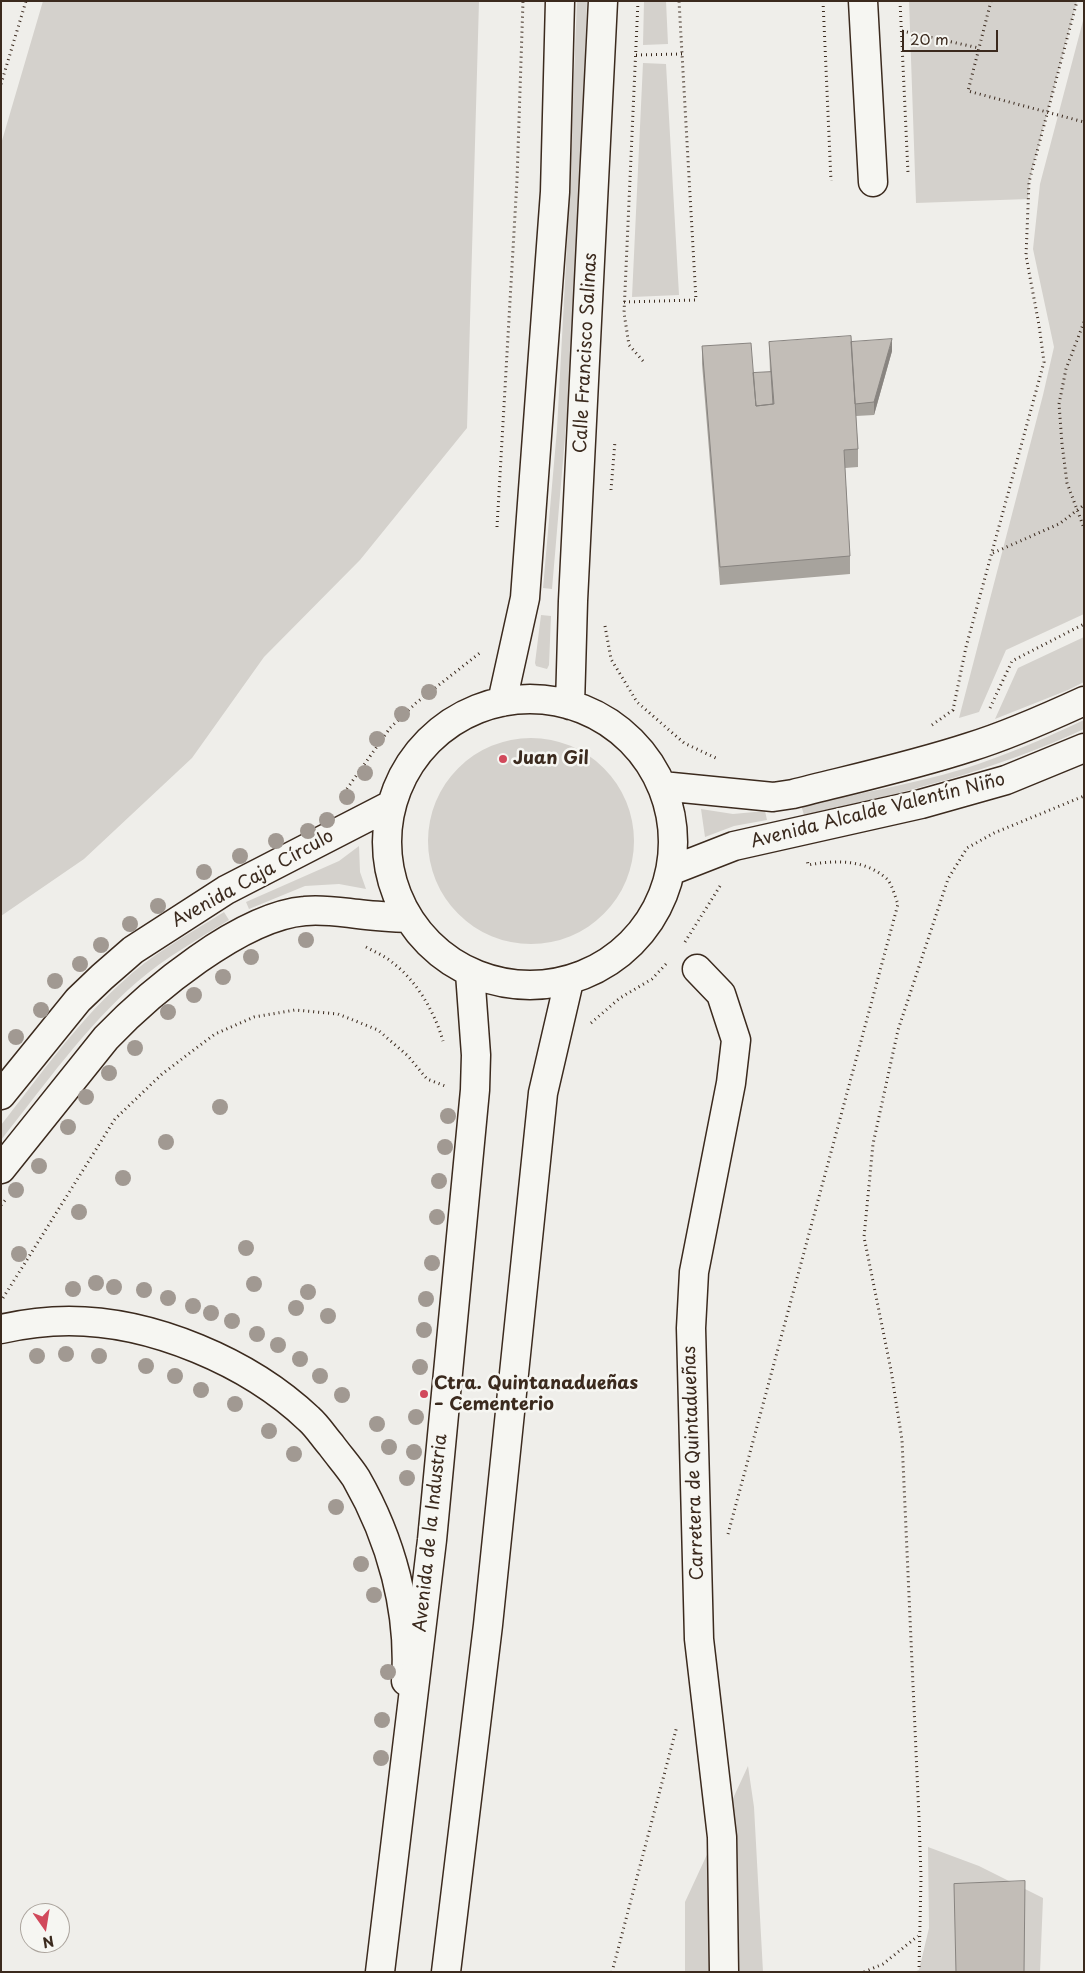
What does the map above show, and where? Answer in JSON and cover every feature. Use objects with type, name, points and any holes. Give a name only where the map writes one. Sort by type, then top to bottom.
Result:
[{"type":"main road","points":[[502,702],[525,598],[554,192],[560,1]]},
{"type":"main road","name":"Calle Francisco Salinas","points":[[570,705],[573,601],[604,1]]},
{"type":"main road","points":[[863,1],[873,182]]},
{"type":"main road","points":[[536,699],[570,705],[599,717],[625,735],[646,759],[662,786],[673,828],[670,871],[663,896],[651,919],[635,940],[616,957],[593,971],[569,981],[535,986],[501,983],[470,973],[445,958],[424,940],[407,918],[391,882],[386,844],[391,805],[403,775],[426,743],[444,727],[472,711],[502,702],[536,699]]},
{"type":"main road","name":"Avenida Alcalde Valentín Niño","points":[[662,786],[773,796],[793,794],[933,759],[972,747],[1037,722],[1084,701]]},
{"type":"main road","name":"Avenida Alcalde Valentín Niño","points":[[670,871],[734,846],[921,804],[1006,780],[1084,748]]},
{"type":"main road","name":"Avenida Caja Círculo","points":[[1,1095],[78,1000],[133,950],[226,890],[391,805]]},
{"type":"main road","points":[[1,1169],[106,1038],[122,1022],[182,971],[246,928],[270,918],[305,911],[407,918]]},
{"type":"main road","name":"Carretera de Quintadueñas","points":[[697,969],[721,994],[736,1040],[731,1083],[694,1272],[691,1328],[699,1640],[722,1837],[724,1972]]},
{"type":"main road","name":"Avenida de la Industria","points":[[380,1972],[432,1540],[475,1090],[476,1055],[470,973]]},
{"type":"main road","points":[[446,1972],[488,1625],[543,1094],[569,981]]},
{"type":"main road","name":"Avenida de la Industria","points":[[1,1329],[26,1324],[69,1321],[99,1323],[174,1340],[221,1358],[269,1386],[310,1420],[355,1477],[383,1532],[389,1551],[398,1585],[407,1660],[389,1842],[380,1972]]},
{"type":"path","points":[[1,84],[26,1]]},
{"type":"path","points":[[638,1],[624,313],[629,345],[643,360]]},
{"type":"path","points":[[624,302],[696,300],[679,1]]},
{"type":"path","points":[[824,1],[830,181]]},
{"type":"path","points":[[900,1],[908,173]]},
{"type":"path","points":[[991,1],[968,92],[1084,122]]},
{"type":"path","points":[[953,710],[966,647],[1044,362],[1026,256],[1029,182],[1077,1]]},
{"type":"path","points":[[901,30],[979,48]]},
{"type":"path","points":[[636,55],[682,54]]},
{"type":"path","points":[[1084,322],[1066,369],[1059,404],[1067,483],[1084,528]]},
{"type":"path","points":[[611,498],[615,441]]},
{"type":"path","points":[[992,554],[1059,524],[1084,505]]},
{"type":"path","points":[[604,621],[611,659],[637,702],[684,743],[720,760]]},
{"type":"path","points":[[988,711],[1012,661],[1084,624]]},
{"type":"path","points":[[919,1972],[921,1877],[902,1440],[891,1370],[864,1237],[873,1144],[898,1030],[948,879],[967,848],[994,833],[1084,796]]},
{"type":"path","points":[[728,1534],[898,904]]},
{"type":"path","points":[[3,1298],[115,1119],[162,1074],[215,1034],[254,1017],[295,1010],[338,1014],[378,1030],[408,1056],[427,1079],[447,1087]]},
{"type":"path","points":[[612,1972],[677,1725]]},
{"type":"path","points":[[864,1972],[884,1964],[919,1936]]},
{"type":"shaded area","points":[[43,1],[479,1],[467,428],[360,560],[264,657],[192,758],[84,859],[1,916],[1,144]]},
{"type":"shaded area","points":[[577,1],[587,1],[579,229],[567,414],[552,589],[543,588],[557,429]]},
{"type":"shaded area","points":[[644,1],[666,1],[668,44],[643,45]]},
{"type":"shaded area","points":[[909,1],[1077,1],[1029,182],[1028,199],[916,203]]},
{"type":"shaded area","points":[[1084,17],[1084,614],[1006,650],[979,712],[959,718],[1054,347],[1033,249],[1040,184]]},
{"type":"shaded area","points":[[643,63],[666,64],[679,295],[632,297]]},
{"type":"shaded area","points":[[541,615],[551,616],[549,665],[547,669],[536,666],[535,663]]},
{"type":"shaded area","points":[[1084,637],[1084,682],[995,719],[1018,668]]},
{"type":"shaded area","points":[[1084,720],[1084,729],[1050,744],[981,769],[911,790],[804,815],[801,805],[903,785],[963,769],[1024,747]]},
{"type":"shaded area","points":[[521,738],[541,738],[561,742],[580,750],[604,768],[622,792],[630,811],[634,841],[630,871],[622,890],[604,914],[580,932],[561,940],[541,944],[521,944],[501,940],[482,932],[466,921],[451,906],[440,890],[432,871],[428,851],[428,831],[432,811],[440,792],[451,776],[466,761],[482,750],[501,742]]},
{"type":"shaded area","points":[[701,809],[733,814],[765,811],[767,820],[734,826],[705,837]]},
{"type":"shaded area","points":[[359,846],[360,872],[366,889],[339,884],[305,886],[249,909],[246,902],[339,861]]},
{"type":"shaded area","points":[[224,912],[229,920],[159,965],[118,999],[82,1038],[1,1140],[1,1125],[58,1052],[104,1000],[144,964],[170,945]]},
{"type":"shaded area","points":[[748,1766],[754,1807],[763,1972],[685,1972],[685,1902]]},
{"type":"shaded area","points":[[928,1847],[979,1866],[1043,1898],[1040,1972],[914,1972],[919,1970],[929,1928]]},
{"type":"building","points":[[851,336],[858,449],[844,450],[850,556],[720,567],[702,346],[751,343],[756,406],[774,404],[769,342]]},
{"type":"building","points":[[892,339],[874,402],[855,404],[851,342]]},
{"type":"building","points":[[771,372],[773,404],[756,406],[753,373]]},
{"type":"building","points":[[1025,1881],[1024,1972],[956,1972],[954,1884]]},
{"type":"place","name":"Juan Gil","points":[[503,759]]},
{"type":"place","name":"Ctra. Quintanadueñas – Cementerio","points":[[424,1394]]}]
